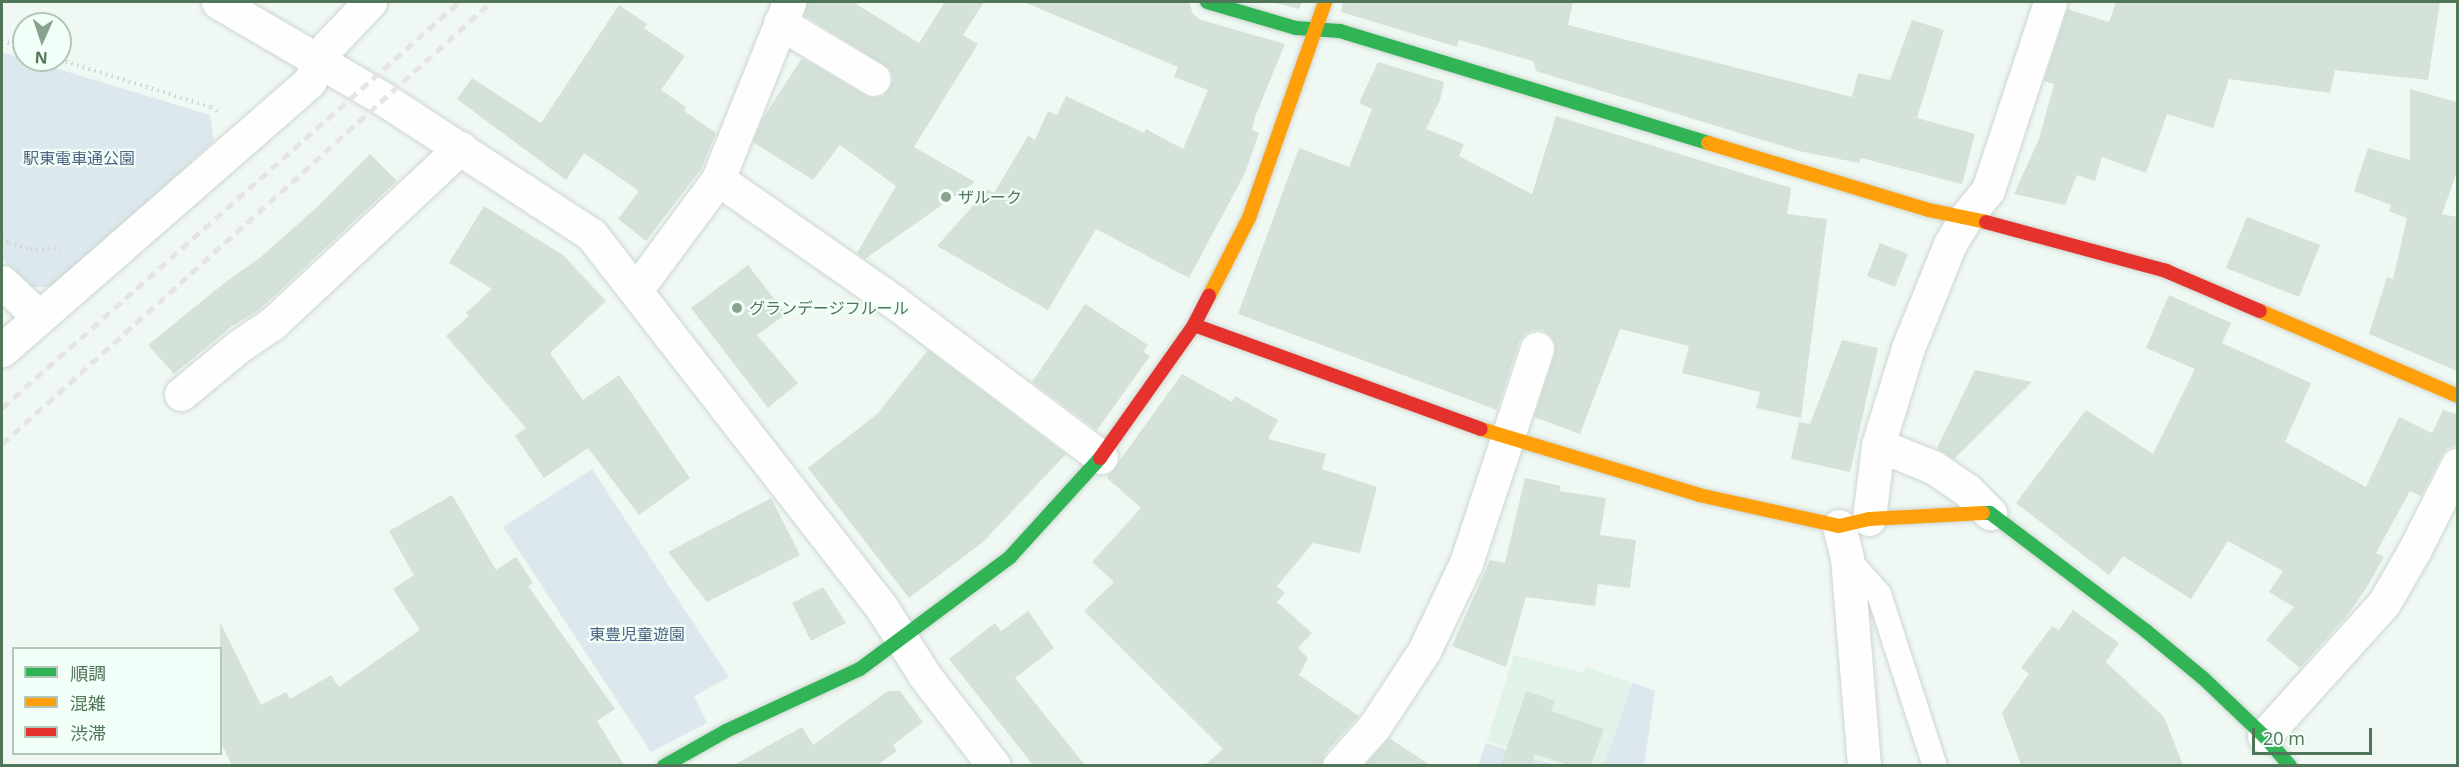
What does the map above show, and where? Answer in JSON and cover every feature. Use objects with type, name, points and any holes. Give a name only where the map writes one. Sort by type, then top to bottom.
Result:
[{"type":"street","points":[[218,2],[460,148],[591,234],[882,608],[925,676],[994,765]]},
{"type":"street","points":[[2,350],[250,131],[309,82],[328,45],[370,2]]},
{"type":"street","points":[[1207,2],[1296,28],[1340,31],[1929,210],[1966,217],[2166,271],[2457,396]]},
{"type":"street","points":[[664,765],[728,730],[860,669],[1010,557],[1101,457],[1194,325],[1249,218],[1325,2]]},
{"type":"street","points":[[1864,765],[1847,558],[1854,522],[1869,498],[1878,445],[1908,348],[1950,244],[1966,217],[1988,190],[2050,2]]},
{"type":"street","points":[[636,290],[718,178],[784,12],[874,79]]},
{"type":"street","points":[[181,394],[239,346],[272,324],[460,148]]},
{"type":"street","points":[[718,178],[893,301],[1101,457]]},
{"type":"street","points":[[2,282],[39,317]]},
{"type":"street","points":[[1194,325],[1507,438],[1699,495],[1854,522],[1990,513]]},
{"type":"street","points":[[1339,765],[1374,727],[1424,651],[1466,563],[1537,348]]},
{"type":"street","points":[[1878,445],[1933,467],[1967,490],[1990,513],[2146,631],[2203,678],[2264,736],[2289,765]]},
{"type":"street","points":[[2264,736],[2384,603],[2414,551],[2457,464]]},
{"type":"lane","points":[[1847,558],[1879,594],[1935,765]]},
{"type":"path","points":[[72,64],[211,107],[250,131]]},
{"type":"path","points":[[2,237],[9,243],[30,249],[52,250],[69,244]]},
{"type":"shaded area","points":[[1514,655],[1583,673],[1586,667],[1631,682],[1604,765],[1559,765],[1487,741]]},
{"type":"green space","name":"駅東電車通公園","points":[[2,52],[12,55],[12,72],[68,72],[210,115],[214,141],[53,287],[31,287],[2,259]]},
{"type":"green space","name":"東豊児童遊園","points":[[592,469],[729,677],[694,696],[707,723],[651,752],[503,527]]},
{"type":"green space","points":[[1632,682],[1655,691],[1644,765],[1604,765]]},
{"type":"green space","points":[[1486,743],[1556,765],[1478,766]]},
{"type":"building","points":[[807,2],[853,2],[919,43],[945,2],[984,2],[963,35],[978,44],[914,147],[975,182],[865,259],[857,253],[896,186],[840,145],[813,180],[753,142],[763,118],[802,58],[873,98],[883,96],[890,88],[893,79],[890,69],[804,15]]},
{"type":"building","points":[[1024,2],[1189,2],[1193,14],[1201,20],[1285,44],[1255,117],[1252,130],[1259,133],[1245,173],[1189,278],[1096,229],[1048,310],[937,246],[988,189],[994,193],[1028,136],[1035,140],[1048,111],[1057,115],[1066,96],[1144,133],[1146,129],[1183,149],[1208,90],[1174,77],[1178,67]]},
{"type":"building","points":[[1272,2],[1302,2],[1299,9]]},
{"type":"building","points":[[1343,2],[1573,2],[1568,25],[1852,97],[1858,73],[1890,80],[1912,20],[1944,30],[1917,118],[1975,134],[1962,184],[1861,158],[1859,163],[1799,151],[1536,71],[1533,61],[1459,40],[1457,47],[1341,12]]},
{"type":"building","points":[[2116,2],[2440,2],[2428,80],[2335,70],[2330,93],[2229,79],[2213,128],[2167,114],[2146,173],[2102,157],[2095,181],[2077,175],[2065,205],[2014,194],[2039,139],[2054,84],[2044,81],[2067,9],[2109,22]]},
{"type":"building","points":[[619,5],[647,24],[644,28],[685,56],[661,90],[686,107],[684,111],[716,133],[701,169],[646,241],[618,219],[639,191],[584,153],[566,180],[457,99],[472,78],[541,123]]},
{"type":"building","points":[[1378,62],[1444,82],[1440,100],[1426,129],[1464,144],[1459,156],[1532,194],[1556,116],[1791,188],[1787,214],[1827,219],[1801,418],[1756,408],[1760,392],[1682,373],[1689,346],[1620,329],[1580,434],[1534,417],[1555,353],[1555,344],[1551,336],[1543,330],[1533,330],[1525,334],[1519,342],[1497,410],[1238,314],[1299,148],[1349,167],[1372,109],[1359,103]]},
{"type":"building","points":[[2410,89],[2457,102],[2457,172],[2442,214],[2457,217],[2457,371],[2369,334],[2387,277],[2393,279],[2407,218],[2389,211],[2391,205],[2354,191],[2368,148],[2410,160]]},
{"type":"building","points":[[370,154],[397,181],[260,309],[232,326],[174,374],[148,345],[223,284],[262,256],[316,208]]},
{"type":"building","points":[[484,206],[563,255],[606,301],[550,353],[583,400],[619,375],[690,478],[639,515],[588,448],[544,478],[515,436],[526,428],[446,336],[469,316],[466,313],[492,289],[449,263]]},
{"type":"building","points":[[2247,217],[2320,245],[2299,297],[2226,268]]},
{"type":"building","points":[[1880,243],[1908,254],[1895,287],[1867,276]]},
{"type":"building","points":[[748,265],[786,314],[757,335],[798,383],[768,408],[691,308]]},
{"type":"building","points":[[2169,295],[2231,323],[2222,343],[2311,383],[2285,442],[2366,487],[2399,417],[2432,433],[2443,410],[2457,414],[2457,445],[2448,448],[2442,455],[2421,496],[2410,491],[2376,553],[2384,557],[2367,587],[2345,618],[2300,668],[2266,640],[2294,607],[2269,592],[2283,571],[2228,541],[2191,599],[2123,556],[2109,575],[2016,503],[2086,410],[2153,454],[2195,369],[2146,348]]},
{"type":"building","points":[[1085,304],[1148,345],[1143,352],[1150,356],[1097,430],[1032,382]]},
{"type":"building","points":[[1842,340],[1878,348],[1850,472],[1791,459],[1799,422],[1810,424]]},
{"type":"building","points":[[928,350],[1066,454],[983,542],[909,598],[808,468],[877,414]]},
{"type":"building","points":[[1975,370],[2032,382],[1954,459],[1937,448]]},
{"type":"building","points":[[1182,374],[1232,402],[1235,396],[1278,420],[1268,439],[1326,454],[1322,469],[1377,487],[1360,553],[1313,543],[1277,586],[1285,593],[1277,602],[1312,633],[1298,648],[1308,658],[1299,675],[1359,716],[1325,753],[1321,765],[1205,765],[1223,749],[1084,611],[1114,582],[1092,562],[1141,508],[1107,478]]},
{"type":"building","points":[[1525,478],[1561,486],[1559,491],[1606,498],[1600,535],[1636,540],[1630,588],[1598,584],[1595,606],[1526,597],[1506,667],[1452,646],[1490,560],[1505,563]]},
{"type":"building","points":[[452,495],[496,570],[516,557],[533,583],[528,586],[615,709],[597,721],[624,765],[232,765],[222,745],[220,622],[261,705],[286,692],[290,699],[331,675],[339,687],[420,630],[393,589],[414,575],[389,531]]},
{"type":"building","points":[[771,498],[800,555],[707,602],[668,552]]},
{"type":"building","points":[[823,587],[846,623],[811,641],[792,603]]},
{"type":"building","points":[[2073,610],[2119,643],[2106,662],[2164,717],[2183,765],[2021,765],[2002,713],[2029,674],[2021,668],[2052,626],[2059,630]]},
{"type":"building","points":[[1028,611],[1054,648],[1015,678],[1085,765],[1033,765],[949,659],[995,623],[1001,631]]},
{"type":"building","points":[[888,691],[900,691],[923,722],[893,745],[897,751],[877,765],[734,765],[802,727],[813,745]]},
{"type":"building","points":[[1526,691],[1555,701],[1551,711],[1604,729],[1591,765],[1570,765],[1535,754],[1531,765],[1501,765]]},
{"type":"building","points":[[1389,738],[1430,765],[1365,765]]},
{"type":"railway","points":[[2,408],[459,2]]},
{"type":"railway","points":[[2,444],[491,2]]},
{"type":"traffic: fast","points":[[1207,2],[1296,28],[1340,31],[1708,143]]},
{"type":"traffic: fast","points":[[664,766],[728,730],[860,669],[1010,557],[1100,458]]},
{"type":"traffic: fast","points":[[1983,513],[1990,513],[2146,631],[2203,678],[2264,736],[2290,766]]},
{"type":"traffic: slow","points":[[1209,296],[1249,218],[1325,2]]},
{"type":"traffic: slow","points":[[1708,143],[1929,210],[1986,222]]},
{"type":"traffic: slow","points":[[2260,311],[2458,396]]},
{"type":"traffic: slow","points":[[1481,429],[1699,495],[1839,526],[1869,519],[1983,513]]},
{"type":"traffic: jam","points":[[1986,222],[2166,271],[2260,311]]},
{"type":"traffic: jam","points":[[1100,458],[1194,325],[1209,296]]},
{"type":"traffic: jam","points":[[1194,325],[1481,429]]},
{"type":"place","name":"ザルーク","points":[[946,197]]},
{"type":"place","name":"グランデージフルール","points":[[737,308]]}]
